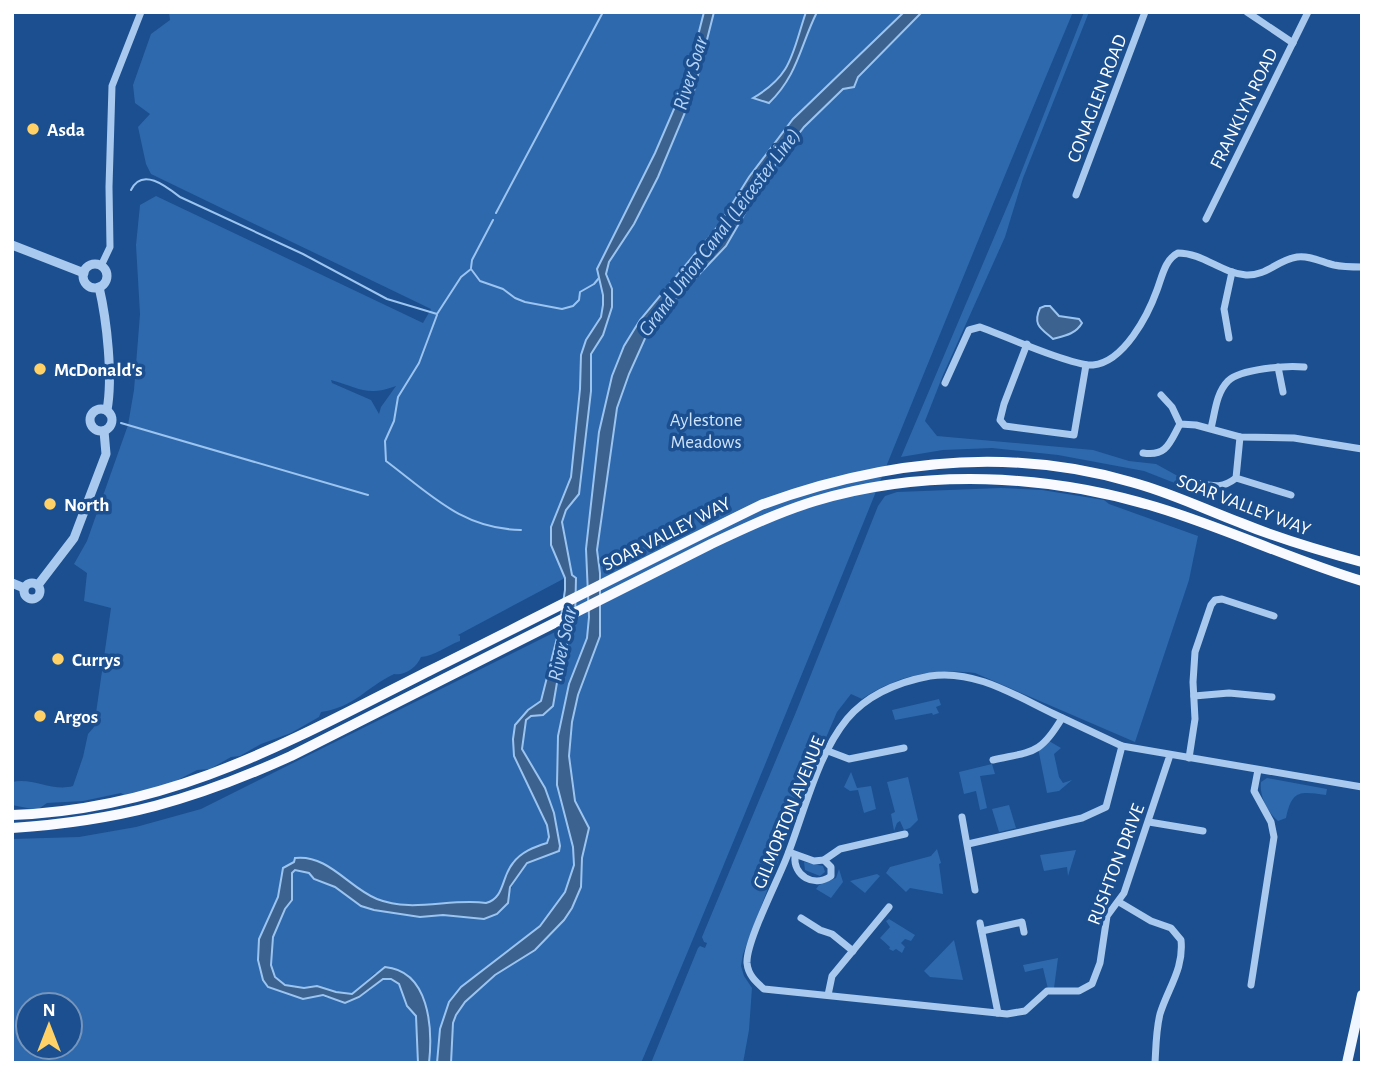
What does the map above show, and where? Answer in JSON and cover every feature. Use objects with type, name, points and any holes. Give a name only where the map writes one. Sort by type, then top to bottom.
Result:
[{"type":"highway","name":"SOAR VALLEY WAY","points":[[12,815],[68,811],[121,802],[211,776],[316,729],[761,505],[811,487],[865,474],[960,462],[1024,462],[1089,471],[1158,490],[1279,537],[1362,562]]},
{"type":"highway","name":"SOAR VALLEY WAY","points":[[12,828],[59,825],[123,815],[219,787],[291,756],[770,517],[816,501],[864,489],[904,483],[995,480],[1053,485],[1116,496],[1177,514],[1291,558],[1362,581]]},
{"type":"main road","points":[[1347,1063],[1362,995]]},
{"type":"street","points":[[101,266],[110,239],[108,187],[112,86],[141,12]]},
{"type":"street","name":"CONAGLEN ROAD","points":[[1076,195],[1145,12]]},
{"type":"street","points":[[1247,12],[1293,43]]},
{"type":"street","name":"FRANKLYN ROAD","points":[[1206,219],[1308,12]]},
{"type":"street","points":[[12,245],[83,272]]},
{"type":"street","points":[[945,383],[969,330],[981,327],[1086,365],[1106,362],[1118,353],[1136,332],[1156,294],[1167,263],[1174,255],[1191,253],[1232,272],[1257,275],[1285,260],[1301,256],[1339,266],[1362,267]]},
{"type":"street","points":[[91,265],[101,266],[106,272],[106,279],[99,287],[91,288],[85,283],[83,272],[91,265]]},
{"type":"street","points":[[1229,338],[1224,309],[1232,272]]},
{"type":"street","points":[[99,287],[103,304],[110,391],[107,411]]},
{"type":"street","points":[[1027,344],[1004,404],[1000,420],[1005,426],[1074,435],[1086,365]]},
{"type":"street","points":[[1211,428],[1218,400],[1228,382],[1240,375],[1278,367],[1304,367]]},
{"type":"street","points":[[1278,367],[1283,392]]},
{"type":"street","points":[[1161,395],[1172,407],[1180,424]]},
{"type":"street","points":[[38,585],[74,538],[106,454],[104,430],[111,423],[111,416],[107,411],[94,411],[89,420],[94,429],[104,430]]},
{"type":"street","points":[[1180,424],[1211,428],[1240,437],[1294,438],[1362,449]]},
{"type":"street","points":[[1143,453],[1160,453],[1168,448],[1180,424]]},
{"type":"street","points":[[1236,478],[1240,437]]},
{"type":"street","points":[[1196,483],[1223,486],[1236,478],[1291,495]]},
{"type":"street","points":[[12,583],[24,587]]},
{"type":"street","points":[[24,587],[30,583],[38,585]]},
{"type":"street","points":[[24,587],[24,595],[33,599],[40,593],[38,585]]},
{"type":"street","points":[[1189,758],[1195,719],[1195,652],[1209,609],[1215,600],[1222,599],[1274,616]]},
{"type":"street","name":"GILMORTON AVENUE","points":[[1052,990],[1043,993],[1025,1011],[1016,1014],[764,989],[755,982],[747,966],[747,958],[759,924],[792,854],[812,785],[842,726],[870,698],[891,687],[931,676],[958,675],[981,681],[1122,746],[1362,787]]},
{"type":"street","points":[[1194,696],[1229,693],[1272,696]]},
{"type":"street","points":[[993,760],[1038,748],[1049,741],[1062,718]]},
{"type":"street","points":[[968,844],[1082,818],[1106,807],[1122,746]]},
{"type":"street","points":[[828,751],[849,759],[904,748]]},
{"type":"street","name":"RUSHTON DRIVE","points":[[1052,990],[1079,991],[1093,984],[1100,963],[1107,916],[1119,902],[1149,822],[1170,755]]},
{"type":"street","points":[[1251,985],[1273,837],[1271,822],[1254,791],[1258,770]]},
{"type":"street","points":[[962,817],[975,890]]},
{"type":"street","points":[[1149,822],[1203,831]]},
{"type":"street","points":[[824,860],[831,867],[831,876],[813,881],[806,879],[797,870],[792,854],[824,860],[839,849],[905,834]]},
{"type":"street","points":[[1119,902],[1141,916],[1171,928],[1181,940],[1178,972],[1160,1013],[1155,1063]]},
{"type":"street","points":[[828,995],[831,979],[889,907]]},
{"type":"street","points":[[801,918],[832,934],[853,951]]},
{"type":"street","points":[[998,1013],[981,927],[1022,922],[1024,932]]},
{"type":"green space","name":"Aylestone Meadows","points":[[169,12],[704,12],[687,79],[655,153],[597,269],[685,102],[708,12],[1073,12],[641,1063],[426,1063],[412,980],[375,973],[352,994],[317,986],[304,988],[285,985],[275,977],[271,965],[273,937],[288,905],[294,870],[310,873],[314,879],[335,887],[361,906],[481,917],[510,891],[520,869],[527,863],[544,857],[558,839],[522,750],[526,720],[531,716],[543,715],[577,619],[570,578],[551,531],[551,545],[565,578],[458,635],[460,641],[421,657],[410,670],[384,679],[343,706],[321,712],[319,717],[291,733],[261,744],[240,756],[231,757],[210,769],[197,770],[172,783],[124,795],[121,793],[83,801],[47,803],[37,810],[12,805],[12,782],[73,786],[88,734],[94,727],[111,608],[84,601],[87,573],[74,564],[87,541],[128,425],[134,390],[140,314],[136,245],[140,205],[156,196],[423,323],[431,309],[151,174],[146,164],[138,127],[150,114],[135,103],[133,85],[151,34],[170,20]],"holes":[[[331,380],[370,391],[396,386],[379,414],[371,400],[332,383]]]},
{"type":"green space","points":[[1084,12],[1089,12],[1023,178],[1005,237],[925,421],[937,436],[1093,450],[1129,461],[1156,464],[1185,480],[1185,487],[1144,471],[1058,455],[992,448],[943,450],[901,457],[1015,188]]},
{"type":"green space","points":[[1001,488],[1042,490],[1104,500],[1198,536],[1189,580],[1135,742],[975,673],[916,675],[889,684],[862,699],[851,694],[837,712],[819,754],[743,954],[741,966],[752,988],[743,1063],[651,1063],[698,948],[705,948],[707,943],[702,937],[878,506],[885,496],[897,492]]},
{"type":"green space","points":[[559,630],[541,701],[528,710],[515,725],[513,740],[514,756],[547,825],[549,837],[547,843],[528,850],[516,859],[497,897],[486,903],[400,905],[375,899],[321,863],[294,862],[281,874],[278,897],[259,939],[268,987],[303,999],[317,995],[328,998],[369,991],[383,979],[391,979],[400,984],[407,1006],[416,1016],[418,1063],[12,1063],[12,839],[79,837],[136,827],[201,809]]},
{"type":"green space","points":[[939,699],[941,705],[936,707],[939,713],[895,720],[892,710]]},
{"type":"green space","points":[[1049,741],[1061,748],[1054,754],[1059,777],[1063,783],[1072,780],[1059,791],[1047,793],[1038,748]]},
{"type":"green space","points":[[992,764],[995,774],[980,776],[987,808],[980,810],[976,791],[964,794],[959,772]]},
{"type":"green space","points":[[851,772],[857,788],[871,786],[876,809],[864,813],[858,790],[850,791],[844,787]]},
{"type":"green space","points":[[908,777],[918,820],[904,830],[900,821],[894,831],[891,814],[895,812],[887,782]]},
{"type":"green space","points":[[1267,778],[1327,789],[1326,795],[1298,794],[1291,802],[1286,818],[1278,821],[1268,809],[1261,793],[1261,782]]},
{"type":"green space","points":[[1009,805],[1016,828],[999,832],[992,809]]},
{"type":"green space","points":[[937,849],[941,863],[943,894],[910,888],[906,892],[886,873],[890,867],[931,856]]},
{"type":"green space","points":[[1076,850],[1068,876],[1067,867],[1044,871],[1040,855]]},
{"type":"green space","points":[[804,862],[823,866],[825,872],[820,876],[805,870]]},
{"type":"green space","points":[[839,869],[843,882],[831,898],[816,889],[836,878]]},
{"type":"green space","points":[[877,874],[880,876],[865,893],[850,881]]},
{"type":"green space","points":[[889,919],[915,935],[911,941],[905,939],[901,943],[905,947],[902,953],[889,949],[880,938],[890,927],[886,921]]},
{"type":"green space","points":[[954,940],[963,980],[930,977],[924,971]]},
{"type":"green space","points":[[1058,958],[1054,988],[1048,989],[1043,968],[1025,972],[1023,965]]},
{"type":"water","name":"River Soar","points":[[704,12],[714,12],[694,91],[658,177],[634,224],[609,262],[606,274],[612,289],[612,307],[603,335],[591,354],[591,391],[579,494],[566,510],[562,522],[572,575],[576,578],[575,620],[560,665],[553,706],[543,715],[531,716],[526,720],[522,749],[545,788],[554,813],[559,851],[527,863],[510,887],[508,903],[497,914],[484,919],[443,915],[420,917],[374,910],[361,906],[335,887],[314,879],[309,873],[295,870],[292,873],[292,900],[285,909],[273,937],[271,965],[275,977],[285,985],[304,988],[317,986],[352,994],[385,967],[400,971],[411,979],[425,1003],[430,1033],[429,1063],[418,1063],[416,1016],[407,1006],[399,984],[391,979],[383,979],[359,997],[345,1003],[323,995],[303,999],[268,987],[263,980],[258,960],[259,939],[278,897],[283,868],[294,862],[295,858],[318,861],[367,894],[390,903],[486,903],[497,897],[516,859],[528,850],[547,843],[547,825],[514,756],[513,739],[515,725],[528,710],[541,701],[559,630],[565,578],[551,545],[551,527],[571,477],[581,355],[586,340],[601,317],[603,295],[597,269],[655,153],[687,79]]},
{"type":"water","points":[[806,12],[817,12],[786,82],[769,103],[753,98],[776,81],[784,71],[794,51]]},
{"type":"water","name":"Grand Union Canal (Leicester Line)","points":[[904,12],[922,12],[858,77],[854,87],[843,89],[804,127],[766,177],[726,246],[669,306],[647,334],[629,374],[617,408],[597,550],[600,573],[600,636],[578,695],[572,722],[569,756],[575,801],[589,828],[582,858],[581,887],[564,920],[535,950],[495,975],[465,1002],[453,1023],[451,1063],[437,1063],[440,1029],[449,1002],[461,987],[540,926],[565,892],[574,865],[573,847],[557,785],[558,736],[569,684],[587,638],[589,617],[586,549],[599,432],[612,376],[624,346],[640,320],[719,225],[749,177],[793,119]]},
{"type":"water","points":[[1050,306],[1059,316],[1079,319],[1082,323],[1073,332],[1053,339],[1042,330],[1037,319],[1040,308]]},
{"type":"waterway","points":[[496,213],[603,12]]},
{"type":"waterway","points":[[131,190],[141,180],[154,181],[180,197],[303,254],[387,299],[437,314],[461,277],[471,269],[480,281],[503,289],[515,298],[562,309],[573,306],[579,300],[580,292],[599,278]]},
{"type":"waterway","points":[[471,268],[472,260],[493,220]]},
{"type":"waterway","points":[[437,315],[419,363],[398,397],[394,421],[385,441],[386,461],[448,508],[481,523],[521,530]]},
{"type":"waterway","points":[[121,423],[368,495]]},
{"type":"place","name":"Asda","points":[[33,129]]},
{"type":"place","name":"McDonald's","points":[[40,369]]},
{"type":"place","name":"North","points":[[50,504]]},
{"type":"place","name":"Currys","points":[[58,659]]},
{"type":"place","name":"Argos","points":[[40,716]]}]
